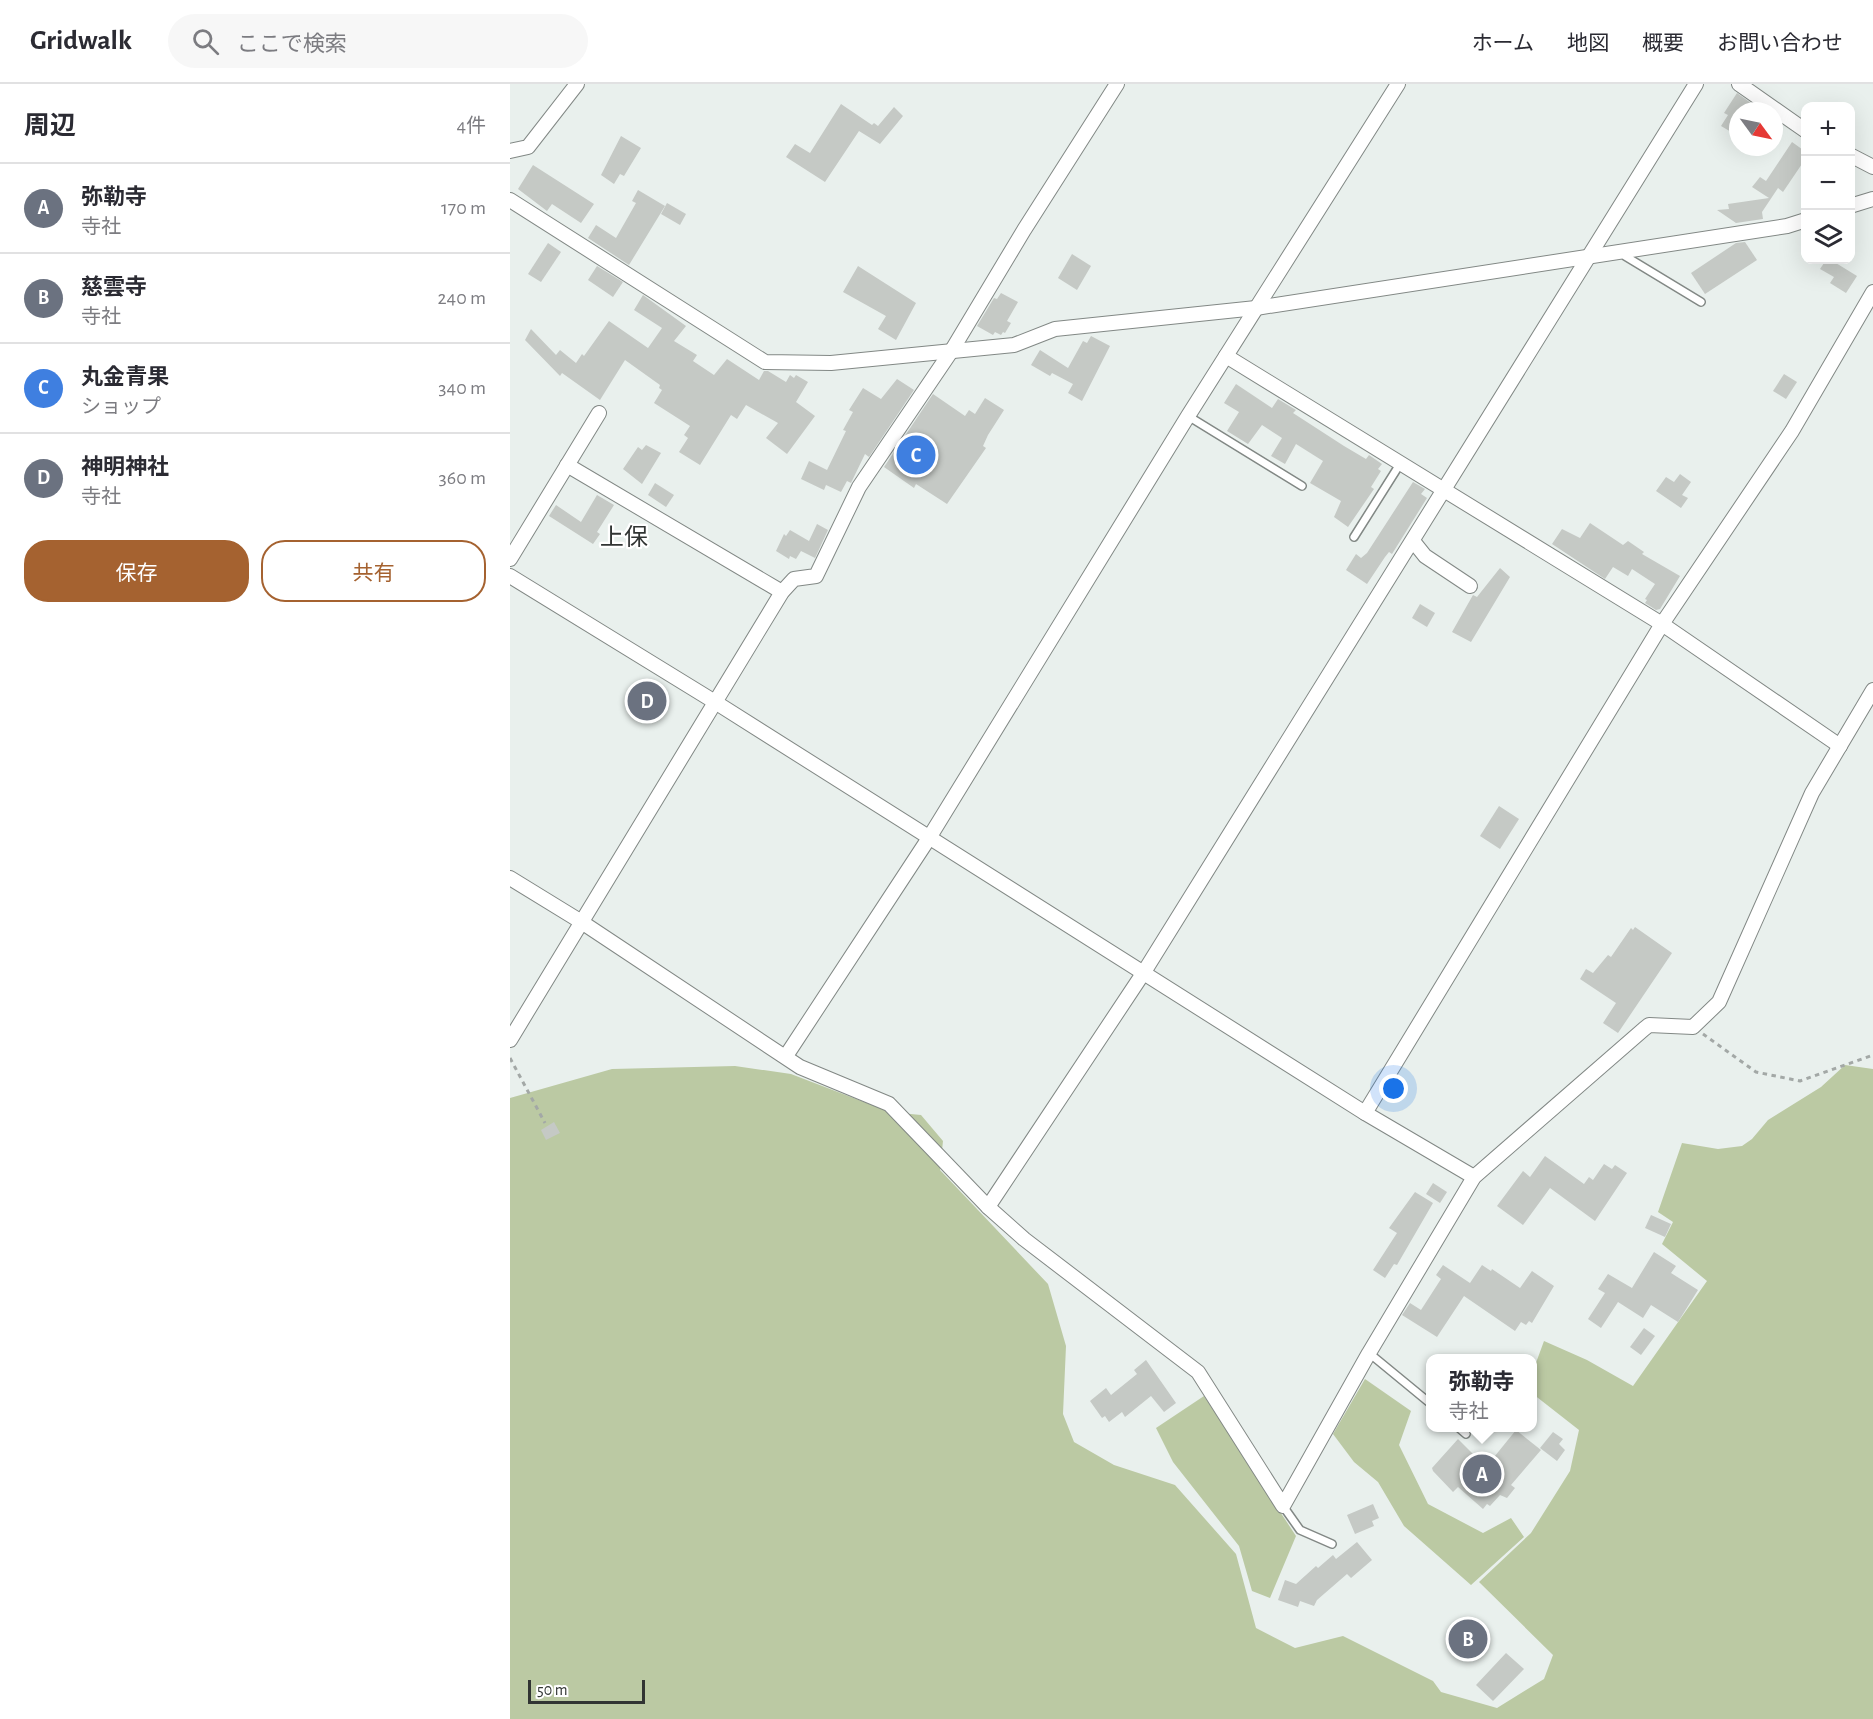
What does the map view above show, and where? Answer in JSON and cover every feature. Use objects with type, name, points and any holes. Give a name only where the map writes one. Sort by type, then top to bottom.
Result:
[{"type":"street","points":[[510,151],[528,147],[577,84]]},
{"type":"street","points":[[510,1040],[580,921],[782,592],[794,579],[816,576],[859,487],[952,350],[1024,230],[1117,84]]},
{"type":"street","points":[[786,1056],[929,837],[1188,416],[1398,84]]},
{"type":"street","points":[[988,1208],[1144,972],[1446,490],[1696,84]]},
{"type":"street","points":[[1739,84],[1801,127]]},
{"type":"street","points":[[1853,156],[1873,168]]},
{"type":"street","points":[[1855,205],[1873,199]]},
{"type":"street","points":[[510,200],[765,362],[831,363],[1014,345],[1055,329],[1256,308],[1787,226],[1801,222]]},
{"type":"street","points":[[1365,1113],[1662,624],[1792,431],[1873,292]]},
{"type":"street","points":[[1226,356],[1662,624],[1840,746]]},
{"type":"street","points":[[510,559],[599,413]]},
{"type":"street","points":[[567,465],[782,592]]},
{"type":"street","points":[[1413,541],[1425,556],[1470,586]]},
{"type":"street","points":[[510,576],[715,702],[1365,1113],[1474,1177]]},
{"type":"street","points":[[510,878],[580,921],[800,1067],[889,1104],[988,1208],[1024,1239],[1198,1372],[1283,1506],[1369,1353],[1474,1177],[1649,1025],[1693,1027],[1719,1002],[1812,793],[1873,690]]},
{"type":"lane","points":[[1624,250],[1625,256],[1701,302]]},
{"type":"lane","points":[[1188,416],[1302,486]]},
{"type":"lane","points":[[1354,537],[1400,464]]},
{"type":"lane","points":[[1369,1353],[1426,1400]]},
{"type":"lane","points":[[1283,1506],[1300,1530],[1332,1544]]},
{"type":"path","points":[[1693,1027],[1756,1072],[1800,1081],[1873,1055]]},
{"type":"path","points":[[510,1058],[545,1122]]},
{"type":"green space","points":[[1845,1065],[1873,1069],[1873,1719],[510,1719],[510,1098],[612,1069],[735,1066],[791,1074],[890,1112],[921,1115],[943,1141],[940,1170],[1048,1284],[1066,1346],[1063,1414],[1074,1442],[1114,1465],[1175,1485],[1236,1554],[1256,1628],[1295,1648],[1343,1636],[1433,1681],[1441,1692],[1497,1708],[1544,1679],[1553,1655],[1479,1582],[1531,1533],[1570,1471],[1579,1430],[1537,1397],[1537,1360],[1544,1341],[1587,1360],[1633,1386],[1707,1281],[1662,1244],[1673,1222],[1658,1212],[1682,1143],[1718,1149],[1742,1146],[1752,1139],[1768,1120],[1821,1087]]},
{"type":"green space","points":[[1365,1379],[1411,1411],[1399,1445],[1428,1504],[1483,1533],[1511,1518],[1524,1537],[1471,1585],[1404,1526],[1378,1482],[1354,1462],[1333,1434]]},
{"type":"green space","points":[[1204,1396],[1296,1536],[1270,1598],[1252,1591],[1239,1546],[1173,1462],[1156,1428]]},
{"type":"building","points":[[1737,93],[1750,102],[1731,102]]},
{"type":"building","points":[[841,104],[872,125],[874,123],[878,126],[894,107],[903,116],[880,144],[859,131],[825,182],[786,157],[795,144],[810,153]]},
{"type":"building","points":[[1729,105],[1729,131],[1721,126],[1728,115],[1724,113]]},
{"type":"building","points":[[621,136],[641,148],[624,176],[620,174],[614,184],[601,175]]},
{"type":"building","points":[[1792,142],[1801,148],[1801,165],[1783,192],[1778,188],[1762,212],[1763,219],[1736,223],[1717,210],[1729,209],[1728,204],[1769,198],[1752,187],[1760,177],[1766,181]]},
{"type":"building","points":[[533,165],[594,204],[581,223],[552,204],[547,211],[518,189]]},
{"type":"building","points":[[638,190],[665,206],[629,265],[588,238],[596,225],[616,238],[636,203],[632,201]]},
{"type":"building","points":[[667,203],[686,214],[680,225],[661,214]]},
{"type":"building","points":[[1745,242],[1757,260],[1705,294],[1691,273],[1736,243]]},
{"type":"building","points":[[548,243],[561,252],[541,282],[528,274]]},
{"type":"building","points":[[1072,254],[1091,266],[1077,290],[1058,278]]},
{"type":"building","points":[[1823,264],[1838,264],[1857,276],[1846,293],[1830,283],[1834,277],[1820,269]]},
{"type":"building","points":[[597,266],[623,282],[613,297],[588,280]]},
{"type":"building","points":[[858,266],[916,303],[896,340],[878,329],[886,316],[843,292]]},
{"type":"building","points":[[1001,293],[1018,302],[1007,321],[1011,323],[1005,333],[1001,335],[995,332],[993,335],[977,326],[994,298],[997,299]]},
{"type":"building","points":[[643,295],[686,326],[674,341],[697,355],[693,361],[714,375],[727,359],[759,380],[764,371],[768,371],[786,382],[790,375],[794,378],[796,375],[808,382],[796,402],[815,416],[787,454],[766,438],[778,423],[746,405],[737,419],[731,415],[700,465],[679,452],[688,438],[684,435],[690,426],[654,403],[662,390],[659,388],[660,385],[625,360],[600,400],[562,373],[560,376],[525,340],[531,329],[556,355],[560,350],[576,363],[582,354],[584,356],[609,321],[648,348],[662,328],[634,310]]},
{"type":"building","points":[[1091,336],[1110,346],[1082,401],[1068,393],[1073,384],[1052,373],[1050,376],[1031,365],[1040,350],[1068,368],[1083,341],[1087,343]]},
{"type":"building","points":[[1784,374],[1797,382],[1786,399],[1773,391]]},
{"type":"building","points":[[897,379],[914,390],[869,457],[865,454],[851,483],[847,481],[841,492],[826,485],[824,490],[801,479],[809,461],[827,470],[853,412],[849,410],[863,388],[881,399]]},
{"type":"building","points":[[1236,384],[1272,408],[1278,399],[1296,410],[1293,413],[1344,446],[1366,459],[1369,455],[1382,464],[1378,469],[1381,471],[1371,487],[1374,489],[1348,527],[1334,517],[1341,501],[1310,483],[1323,461],[1296,444],[1285,464],[1271,456],[1282,438],[1262,425],[1248,444],[1227,431],[1239,412],[1224,403]]},
{"type":"building","points":[[933,394],[965,416],[969,410],[975,414],[985,398],[1004,410],[988,435],[983,446],[986,448],[947,504],[916,484],[914,488],[884,467]]},
{"type":"building","points":[[646,445],[661,453],[642,484],[623,469],[638,447],[642,450]]},
{"type":"building","points":[[1680,474],[1691,482],[1682,495],[1688,498],[1681,508],[1656,491],[1666,477],[1674,482]]},
{"type":"building","points":[[1413,482],[1425,489],[1421,494],[1427,498],[1392,554],[1389,552],[1367,584],[1346,570],[1356,554],[1361,558],[1367,553]]},
{"type":"building","points":[[655,483],[674,495],[666,507],[648,495]]},
{"type":"building","points":[[597,495],[614,505],[597,532],[600,534],[593,544],[549,516],[556,505],[581,522]]},
{"type":"building","points":[[1590,523],[1623,545],[1628,541],[1644,552],[1642,554],[1680,576],[1660,609],[1656,610],[1645,603],[1647,600],[1645,599],[1655,584],[1632,569],[1628,576],[1613,567],[1605,579],[1552,544],[1562,529],[1580,538]]},
{"type":"building","points":[[817,524],[828,530],[815,558],[801,551],[796,559],[790,556],[789,559],[776,551],[784,534],[786,536],[790,530],[809,541]]},
{"type":"building","points":[[1500,568],[1510,577],[1471,642],[1452,632],[1473,595],[1477,597]]},
{"type":"building","points":[[1420,604],[1435,613],[1427,627],[1412,618]]},
{"type":"building","points":[[1499,806],[1519,819],[1500,849],[1480,836]]},
{"type":"building","points":[[1635,927],[1672,953],[1618,1033],[1603,1023],[1616,1003],[1580,979],[1586,969],[1593,973],[1608,955],[1611,957],[1631,928],[1633,930]]},
{"type":"building","points":[[554,1122],[560,1133],[546,1140],[541,1130]]},
{"type":"building","points":[[1545,1156],[1584,1184],[1589,1177],[1593,1180],[1604,1164],[1612,1169],[1615,1165],[1627,1173],[1595,1221],[1550,1188],[1523,1225],[1497,1206],[1523,1171],[1530,1177]]},
{"type":"building","points":[[1433,1183],[1447,1192],[1440,1203],[1426,1194]]},
{"type":"building","points":[[1415,1192],[1433,1203],[1397,1265],[1394,1264],[1385,1278],[1373,1270],[1397,1233],[1389,1228]]},
{"type":"building","points":[[1651,1215],[1671,1224],[1665,1237],[1645,1228]]},
{"type":"building","points":[[1654,1252],[1676,1266],[1671,1273],[1698,1290],[1678,1322],[1651,1305],[1643,1318],[1618,1302],[1601,1328],[1588,1319],[1605,1293],[1598,1289],[1608,1274],[1632,1288]]},
{"type":"building","points":[[1443,1265],[1470,1283],[1482,1265],[1520,1288],[1532,1271],[1554,1286],[1532,1323],[1529,1321],[1526,1325],[1521,1322],[1515,1331],[1464,1296],[1437,1337],[1402,1315],[1410,1303],[1421,1310],[1441,1279],[1436,1275]]},
{"type":"building","points":[[1644,1328],[1655,1336],[1641,1355],[1630,1347]]},
{"type":"building","points":[[1146,1360],[1176,1403],[1164,1412],[1151,1396],[1125,1417],[1122,1412],[1109,1422],[1105,1416],[1102,1418],[1090,1401],[1106,1388],[1111,1395],[1137,1374],[1134,1370]]},
{"type":"building","points":[[1514,1432],[1518,1432],[1541,1450],[1511,1485],[1515,1488],[1507,1498],[1500,1495],[1490,1506],[1487,1504],[1483,1509],[1458,1487],[1453,1492],[1432,1468],[1458,1439],[1486,1467]]},
{"type":"building","points":[[1553,1432],[1563,1439],[1559,1444],[1565,1450],[1557,1461],[1540,1448]]},
{"type":"building","points":[[1373,1504],[1379,1518],[1372,1521],[1374,1526],[1355,1534],[1347,1515]]},
{"type":"building","points":[[1357,1542],[1372,1560],[1351,1578],[1347,1574],[1317,1600],[1314,1606],[1300,1601],[1298,1607],[1278,1600],[1285,1580],[1296,1584],[1316,1566],[1318,1568],[1333,1555],[1336,1559]]},
{"type":"building","points":[[1506,1653],[1524,1669],[1493,1701],[1476,1685]]},
{"type":"place","name":"丸金青果","points":[[916,455]]},
{"type":"place","name":"神明神社","points":[[647,701]]},
{"type":"place","name":"弥勒寺","points":[[1482,1474]]},
{"type":"place","name":"慈雲寺","points":[[1468,1639]]},
{"type":"district","name":"上保","points":[[624,537]]}]
